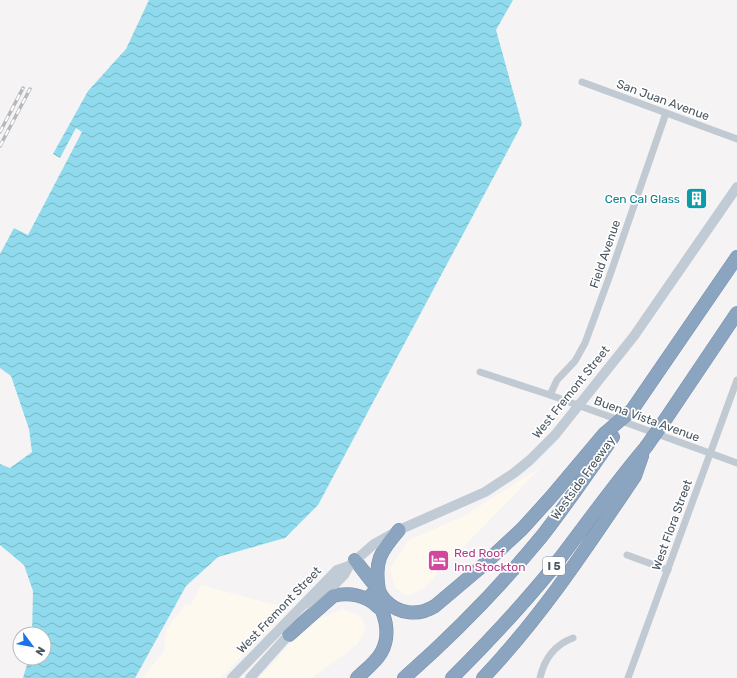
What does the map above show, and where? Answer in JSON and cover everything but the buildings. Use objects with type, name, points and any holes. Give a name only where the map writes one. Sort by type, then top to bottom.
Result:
[{"type":"highway","name":"Westside Freeway","points":[[404,678],[469,618],[504,581],[542,535],[608,435],[634,408],[737,257]]},
{"type":"highway","name":"I 5","points":[[452,678],[516,612],[550,571],[646,447],[737,313]]},
{"type":"highway","points":[[352,563],[379,591],[384,600],[394,608],[404,612],[422,612],[436,606],[480,568],[522,528],[608,435]]},
{"type":"highway","points":[[483,678],[527,629],[578,561],[635,476],[646,447]]},
{"type":"highway","points":[[379,591],[376,576],[378,561],[384,548],[399,530]]},
{"type":"highway","points":[[352,563],[384,613],[386,632],[384,647],[375,661],[357,678]]},
{"type":"highway","points":[[289,635],[333,596],[342,594],[358,595],[367,598],[384,613]]},
{"type":"street","name":"San Juan Avenue","points":[[582,82],[737,139]]},
{"type":"street","name":"Field Avenue","points":[[550,395],[557,380],[575,361],[585,342],[610,275],[666,113]]},
{"type":"street","name":"West Fremont Street","points":[[250,678],[317,602],[344,575],[352,563],[374,544],[399,530],[485,492],[514,473],[530,460],[555,435],[645,320],[737,187]]},
{"type":"street","name":"Buena Vista Avenue","points":[[480,372],[550,395],[737,463]]},
{"type":"street","name":"West Flora Street","points":[[628,678],[737,380]]},
{"type":"street","points":[[627,555],[668,570]]},
{"type":"street","name":"West Fremont Street","points":[[232,678],[337,570],[352,563]]},
{"type":"street","points":[[269,658],[270,638]]},
{"type":"street","points":[[540,678],[544,662],[565,641],[573,638]]},
{"type":"shaded area","points":[[541,467],[424,588],[408,596],[395,588],[390,568],[409,540],[464,516]]},
{"type":"shaded area","points":[[201,585],[287,608],[221,678],[143,678],[164,651],[166,630],[186,604],[191,605]]},
{"type":"shaded area","points":[[342,609],[361,616],[366,630],[357,645],[312,678],[259,678],[308,624]]},
{"type":"water","points":[[149,0],[513,0],[496,30],[522,124],[318,505],[285,538],[218,557],[186,586],[135,678],[23,678],[27,666],[52,666],[52,626],[32,626],[33,591],[24,565],[0,545],[0,464],[10,468],[32,452],[29,429],[11,376],[0,368],[0,254],[14,228],[28,235],[82,132],[76,128],[60,158],[53,154],[88,91],[126,49]]},
{"type":"railway","points":[[0,132],[23,88]]},
{"type":"railway","points":[[0,146],[30,89]]},
{"type":"place","name":"Cen Cal Glass","points":[[696,199]]},
{"type":"place","name":"Red Roof Inn Stockton","points":[[439,560]]}]
